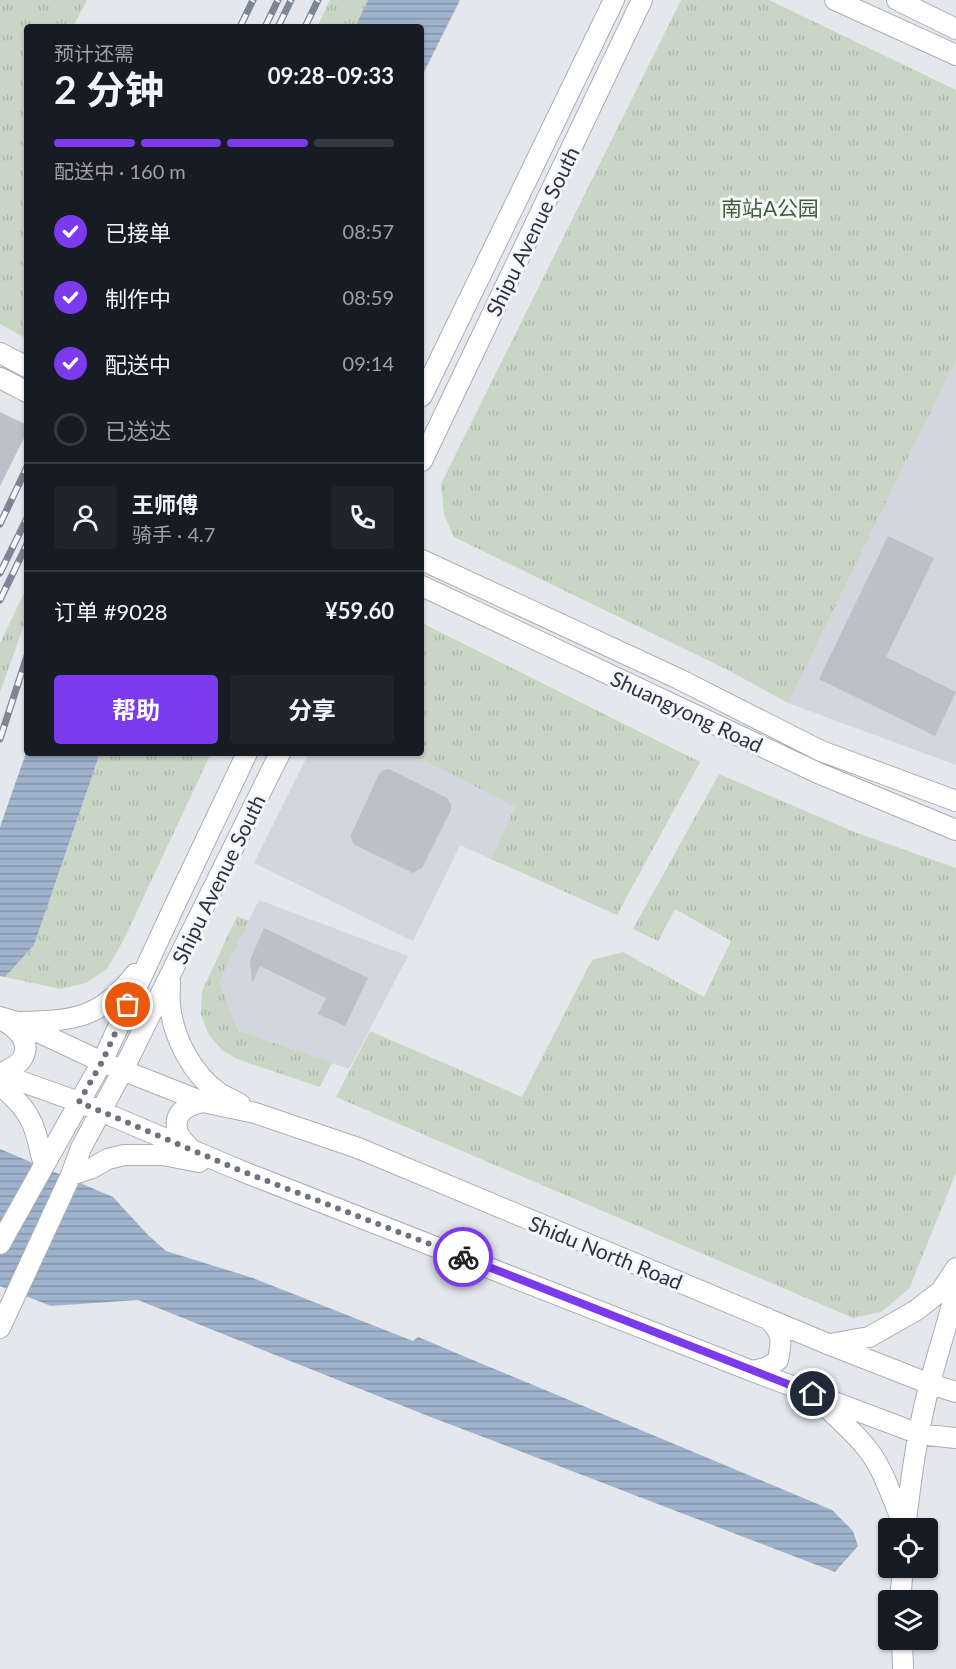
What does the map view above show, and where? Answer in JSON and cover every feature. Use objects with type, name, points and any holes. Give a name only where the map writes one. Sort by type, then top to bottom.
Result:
[{"type":"main road","name":"Shipu Avenue South","points":[[424,392],[614,0]]},
{"type":"main road","name":"Shipu Avenue South","points":[[424,457],[642,0]]},
{"type":"main road","points":[[835,0],[956,55]]},
{"type":"main road","points":[[897,0],[956,29]]},
{"type":"main road","points":[[0,353],[24,365]]},
{"type":"main road","points":[[0,378],[24,390]]},
{"type":"main road","name":"Shuangyong Road","points":[[424,561],[679,679],[820,751],[956,801]]},
{"type":"main road","name":"Shuangyong Road","points":[[424,587],[818,773],[956,830]]},
{"type":"main road","name":"Shipu Avenue South","points":[[0,1244],[102,1062],[246,756]]},
{"type":"main road","name":"Shipu Avenue South","points":[[0,1328],[71,1175],[81,1148],[123,1070],[279,756]]},
{"type":"main road","points":[[172,911],[176,927],[182,930],[189,928],[198,918]]},
{"type":"main road","points":[[6,1019],[44,1021],[83,1016],[102,1006],[122,991],[155,949]]},
{"type":"main road","points":[[170,975],[170,1004],[174,1026],[182,1046],[198,1072],[218,1092],[255,1113]]},
{"type":"main road","points":[[6,1019],[102,1062],[203,1102],[255,1113]]},
{"type":"main road","points":[[0,1074],[23,1058],[26,1044],[18,1030],[6,1019]]},
{"type":"main road","points":[[0,1074],[79,1102],[239,1170],[752,1371],[919,1434],[956,1438]]},
{"type":"main road","points":[[0,1085],[18,1100],[29,1115],[44,1164],[57,1160],[67,1165],[71,1175],[92,1168],[108,1159],[124,1155],[163,1155],[239,1170]]},
{"type":"main road","points":[[191,1149],[180,1138],[177,1130],[178,1119],[182,1110],[190,1105],[203,1102]]},
{"type":"main road","name":"Shidu North Road","points":[[255,1113],[358,1148],[828,1344],[956,1392]]},
{"type":"main road","points":[[828,1344],[869,1337],[906,1317],[941,1291],[956,1268]]},
{"type":"main road","points":[[906,1518],[919,1434],[956,1290]]},
{"type":"main road","points":[[752,1371],[766,1368],[778,1360],[782,1342],[777,1327],[766,1318]]},
{"type":"main road","points":[[813,1394],[870,1452],[901,1518]]},
{"type":"main road","points":[[902,1650],[903,1669]]},
{"type":"shaded area","points":[[956,360],[956,765],[788,703]]},
{"type":"shaded area","points":[[308,756],[415,756],[515,807],[491,859],[460,845],[413,941],[254,863]]},
{"type":"shaded area","points":[[259,900],[408,956],[349,1069],[240,1032],[219,982]]},
{"type":"green space","points":[[0,0],[87,0],[75,24],[24,24],[24,337],[0,324]]},
{"type":"green space","points":[[330,0],[368,0],[356,24],[318,24]]},
{"type":"green space","name":"南站A公园","points":[[681,0],[769,0],[956,90],[956,360],[788,703],[730,671],[454,537],[444,514],[441,484]]},
{"type":"green space","points":[[24,593],[24,625],[0,692],[0,643]]},
{"type":"green space","points":[[424,624],[700,762],[617,915],[491,859],[515,807],[415,756],[424,756]]},
{"type":"green space","points":[[99,756],[210,756],[124,939],[107,969],[86,983],[60,989],[5,977],[34,945]]},
{"type":"green space","points":[[719,774],[857,833],[956,868],[956,1173],[909,1289],[881,1312],[853,1318],[336,1097],[370,1031],[522,1097],[592,960],[623,952],[704,997],[731,941],[675,909],[658,941],[633,929]]},
{"type":"green space","points":[[237,916],[249,921],[219,982],[239,1031],[332,1063],[320,1087],[237,1059],[222,1050],[209,1035],[201,1015],[202,991]]},
{"type":"water","points":[[368,0],[460,0],[424,72],[424,24],[356,24]]},
{"type":"water","points":[[25,756],[99,756],[34,945],[5,977],[0,976],[0,827]]},
{"type":"water","points":[[0,1149],[113,1197],[166,1251],[253,1278],[413,1341],[418,1337],[832,1510],[853,1531],[858,1546],[835,1572],[423,1414],[138,1300],[51,1306],[0,1286]]},
{"type":"building","points":[[0,412],[24,424],[24,438],[0,486]]},
{"type":"building","points":[[888,536],[934,558],[886,657],[956,692],[935,736],[819,679]]},
{"type":"building","points":[[389,769],[447,798],[451,804],[451,810],[422,868],[413,873],[355,845],[352,841],[351,835],[379,774]]},
{"type":"building","points":[[264,928],[368,978],[345,1026],[318,1014],[326,998],[260,966],[252,983],[250,960]]},
{"type":"railway","points":[[241,24],[253,0]]},
{"type":"railway","points":[[266,24],[278,0]]},
{"type":"railway","points":[[279,24],[291,0]]},
{"type":"railway","points":[[306,24],[318,0]]},
{"type":"railway","points":[[0,524],[24,473]]},
{"type":"railway","points":[[0,573],[24,524]]},
{"type":"railway","points":[[0,600],[24,550]]},
{"type":"railway","points":[[0,739],[24,665]]},
{"type":"way so far","points":[[128,1005],[102,1062],[79,1102],[239,1170],[463,1257]]},
{"type":"route","points":[[463,1257],[813,1394]]}]
